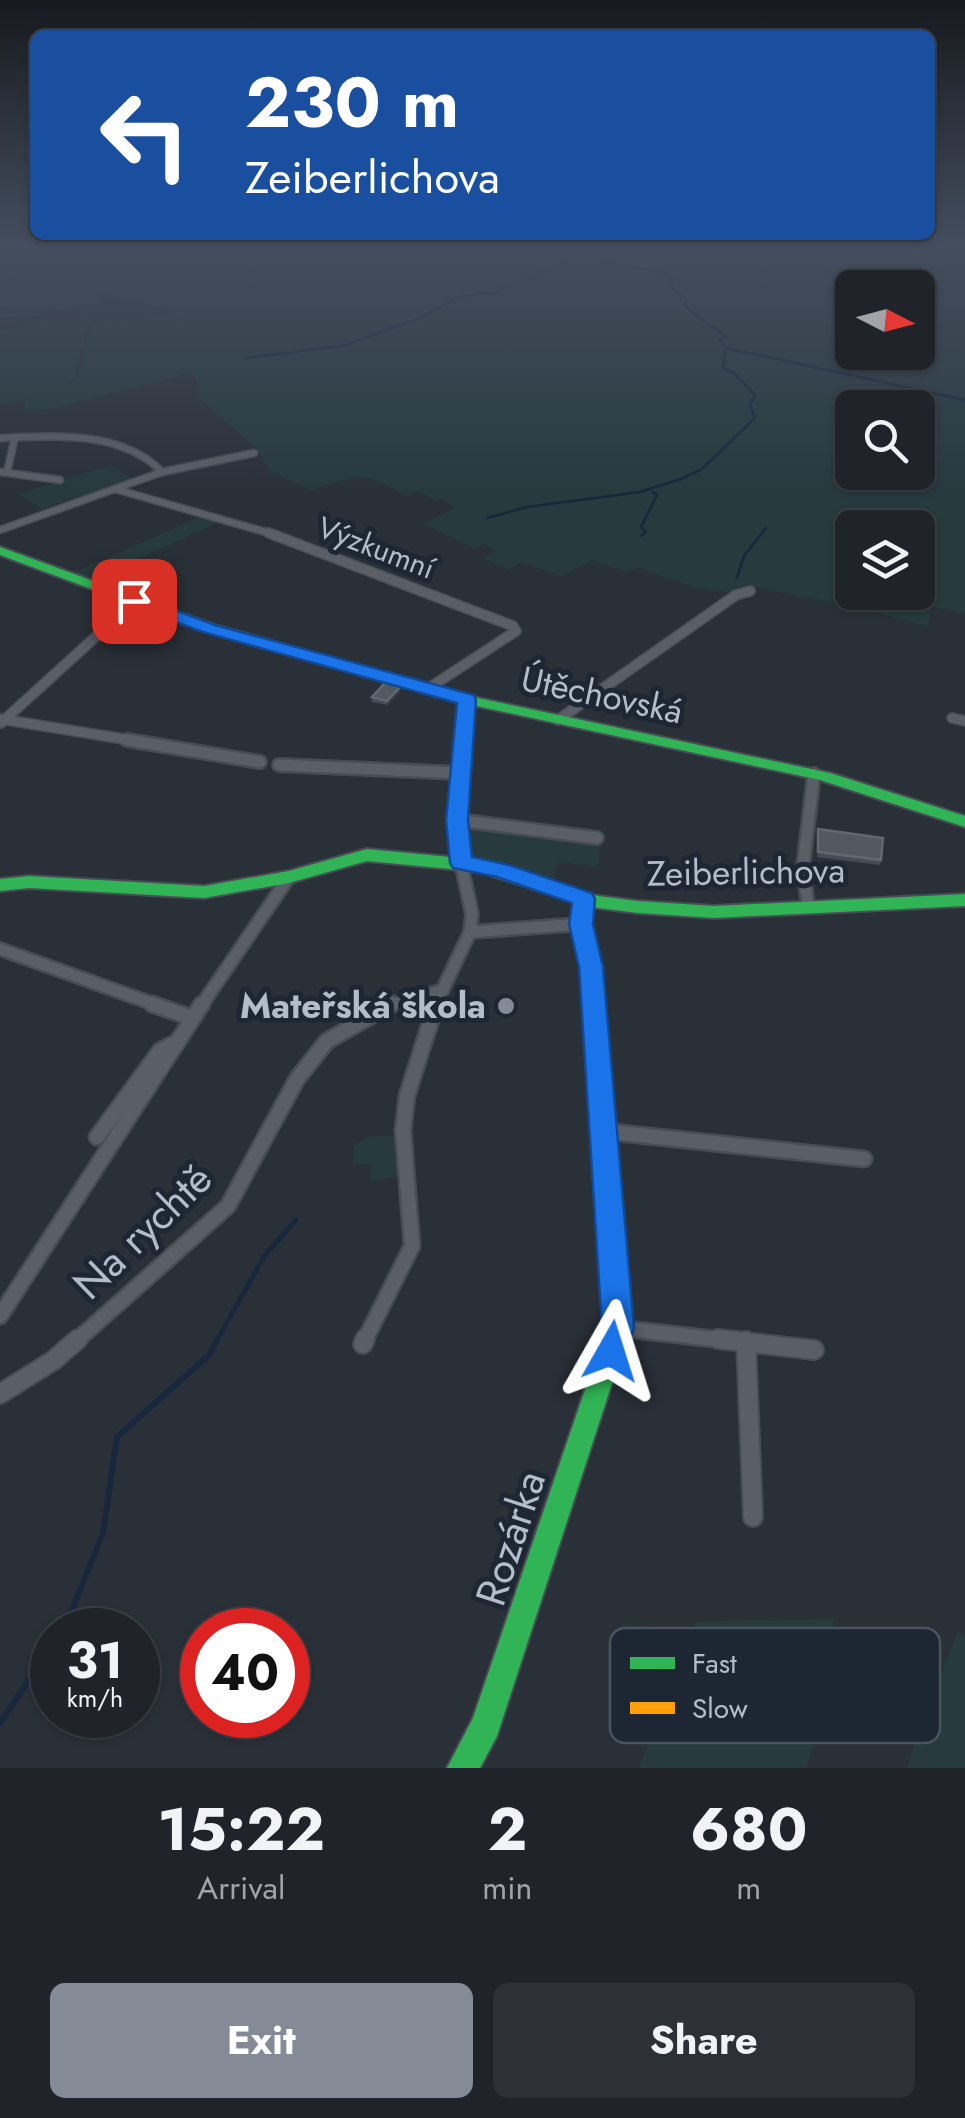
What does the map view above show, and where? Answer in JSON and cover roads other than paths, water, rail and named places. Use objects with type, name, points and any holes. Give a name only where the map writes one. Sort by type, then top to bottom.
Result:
[{"type":"street","points":[[0,438],[57,436],[105,443],[138,454],[162,472]]},
{"type":"street","points":[[15,437],[3,472],[60,480]]},
{"type":"street","points":[[0,530],[162,472],[254,453]]},
{"type":"street","name":"Výzkumní","points":[[115,489],[344,558],[512,626],[516,631],[428,688]]},
{"type":"street","name":"Útěchovská","points":[[0,551],[209,628],[467,700],[814,774],[965,822]]},
{"type":"street","points":[[558,720],[736,595],[750,591]]},
{"type":"street","points":[[1,721],[134,601]]},
{"type":"street","points":[[363,1344],[412,1246],[403,1130],[406,1096],[440,991],[470,932],[472,914],[457,820],[467,700]]},
{"type":"street","points":[[952,718],[965,721]]},
{"type":"street","points":[[1,721],[260,762]]},
{"type":"street","points":[[279,765],[460,773]]},
{"type":"street","points":[[808,906],[804,867],[814,774]]},
{"type":"street","points":[[457,820],[596,838]]},
{"type":"street","name":"Zeiberlichova","points":[[0,885],[29,882],[204,892],[290,878],[317,866],[367,855],[501,870],[584,899],[714,912],[965,900]]},
{"type":"street","points":[[0,1316],[192,1018],[290,878]]},
{"type":"street","name":"Rozárka","points":[[463,1768],[486,1725],[618,1328],[591,967],[581,924],[584,899]]},
{"type":"street","points":[[470,932],[581,924]]},
{"type":"street","points":[[0,949],[192,1018]]},
{"type":"street","name":"Na rychtě","points":[[0,1394],[54,1360],[183,1250],[228,1206],[298,1078],[327,1041],[393,1003],[440,991]]},
{"type":"street","points":[[96,1137],[160,1052],[178,1042]]},
{"type":"street","points":[[601,1131],[864,1158]]},
{"type":"street","points":[[618,1328],[814,1350]]},
{"type":"street","points":[[746,1342],[753,1517]]},
{"type":"waterway","points":[[247,358],[342,346],[397,327]]},
{"type":"waterway","points":[[712,327],[726,337],[719,340],[726,348]]},
{"type":"waterway","points":[[487,518],[527,507],[640,492],[702,469],[755,418],[750,405],[755,395],[734,373],[723,368],[726,348]]},
{"type":"waterway","points":[[726,348],[965,400]]},
{"type":"waterway","points":[[641,536],[646,532],[641,527],[657,495],[653,492]]},
{"type":"waterway","points":[[737,578],[744,556],[766,528]]},
{"type":"waterway","points":[[216,1342],[265,1255],[296,1220]]},
{"type":"waterway","points":[[73,1608],[103,1533],[117,1437],[209,1355],[218,1339]]},
{"type":"waterway","points":[[0,1723],[30,1679]]},
{"type":"place","name":"Mateřská škola","points":[[506,1006]]}]
